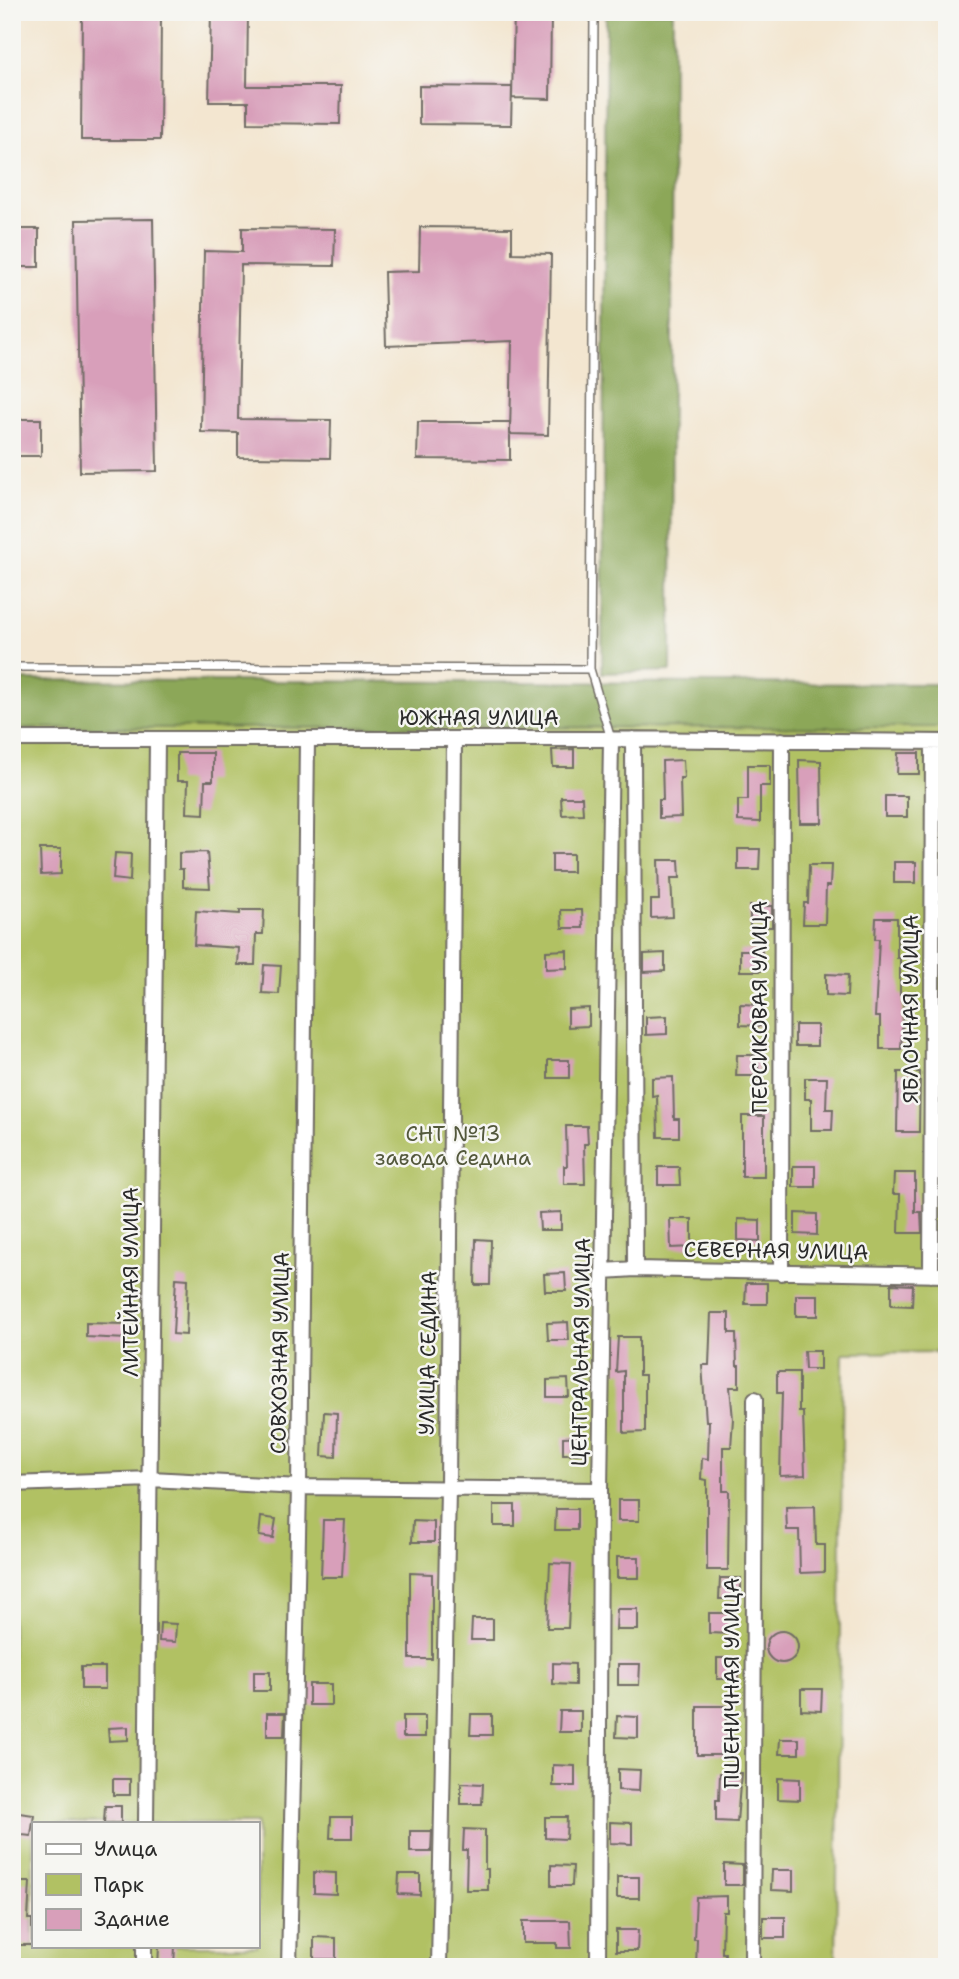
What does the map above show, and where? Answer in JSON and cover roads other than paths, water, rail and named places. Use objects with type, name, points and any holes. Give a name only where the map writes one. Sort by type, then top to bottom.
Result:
[{"type":"street","name":"ЮЖНАЯ УЛИЦА","points":[[12,739],[633,739],[940,743]]},
{"type":"street","name":"СОВХОЗНАЯ УЛИЦА","points":[[289,1967],[299,1487],[307,739]]},
{"type":"street","name":"ЦЕНТРАЛЬНАЯ УЛИЦА","points":[[598,1967],[600,1490],[611,739]]},
{"type":"street","points":[[633,739],[635,1269]]},
{"type":"street","name":"ЛИТЕЙНАЯ УЛИЦА","points":[[146,1822],[157,740]]},
{"type":"street","name":"УЛИЦА СЕДИНА","points":[[439,1967],[447,1489],[454,740]]},
{"type":"street","name":"ПЕРСИКОВАЯ УЛИЦА","points":[[781,1273],[782,740]]},
{"type":"street","name":"ЯБЛОЧНАЯ УЛИЦА","points":[[931,1275],[940,743]]},
{"type":"street","name":"СЕВЕРНАЯ УЛИЦА","points":[[604,1271],[635,1269],[947,1275]]},
{"type":"street","name":"ПШЕНИЧНАЯ УЛИЦА","points":[[752,1967],[755,1399]]},
{"type":"street","points":[[12,1484],[151,1479],[299,1487],[600,1490]]},
{"type":"street","points":[[144,1948],[144,1967]]},
{"type":"lane","points":[[594,12],[590,669],[611,739]]},
{"type":"lane","points":[[12,667],[590,669]]},
{"type":"park label","name":"СНТ №13 завода Седина","points":[[453,1146]]}]
